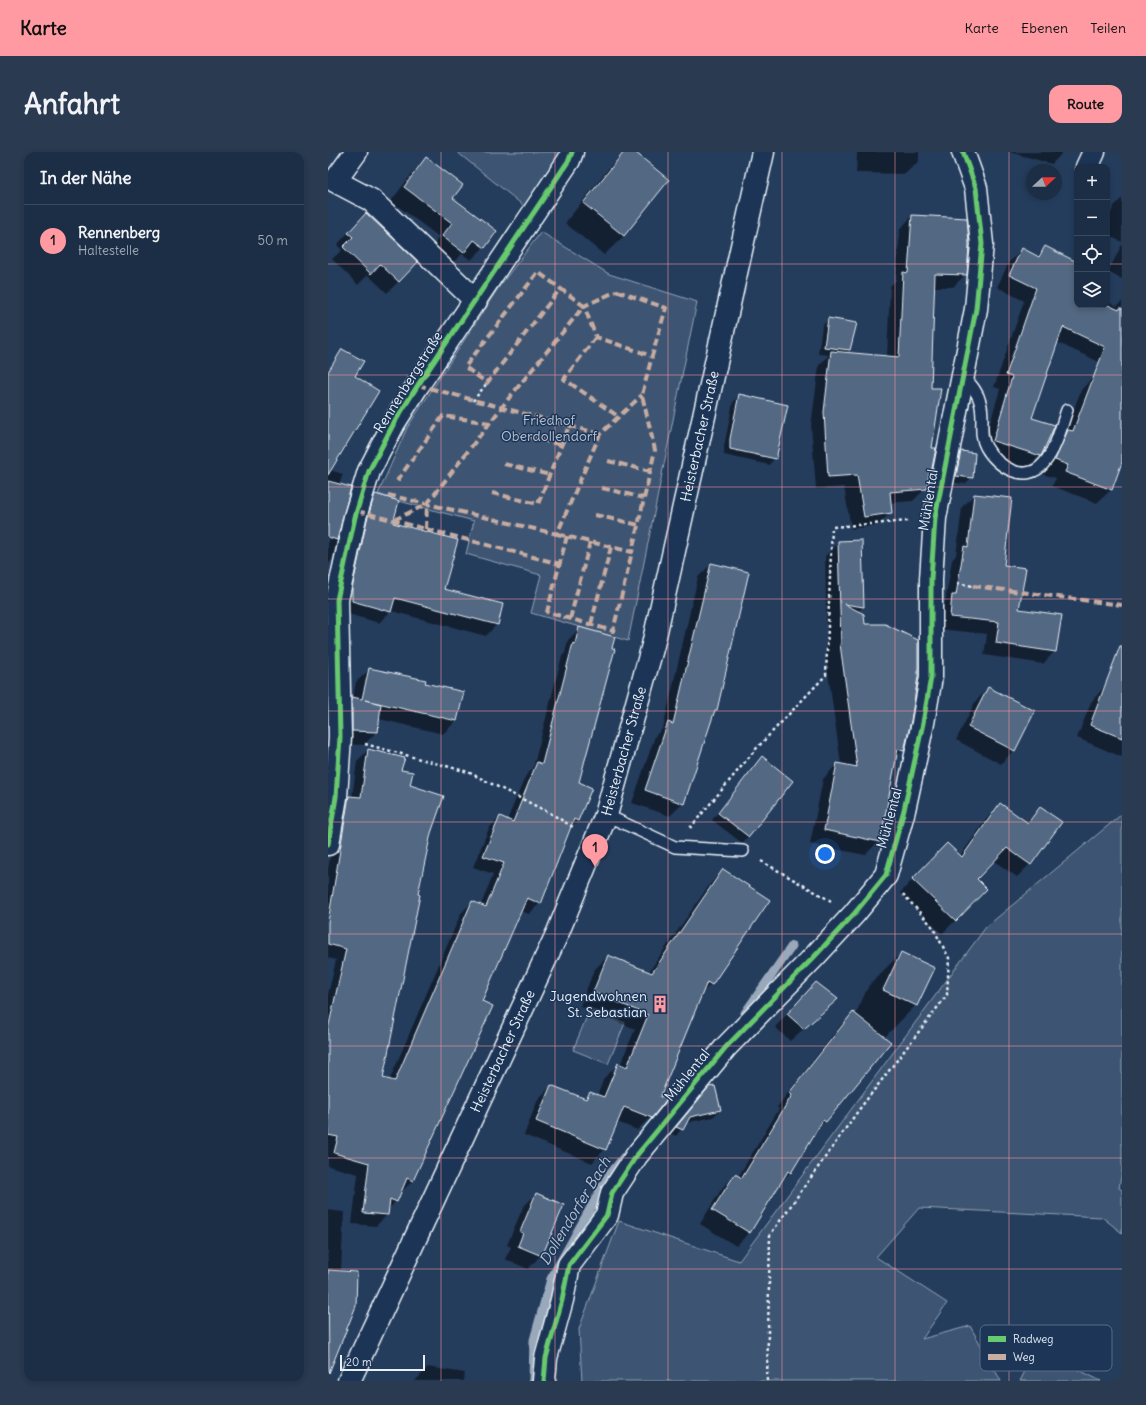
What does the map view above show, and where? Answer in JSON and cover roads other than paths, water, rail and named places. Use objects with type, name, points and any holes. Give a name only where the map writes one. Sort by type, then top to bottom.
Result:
[{"type":"street","points":[[356,152],[332,186],[371,200],[476,301]]},
{"type":"street","name":"Rennenbergstraße","points":[[328,844],[336,797],[340,737],[332,599],[369,471],[394,423],[569,160],[572,152]]},
{"type":"street","name":"Heisterbacher Straße","points":[[349,1381],[558,932],[606,815],[653,645],[763,152]]},
{"type":"street","name":"Mühlental","points":[[544,1381],[546,1358],[562,1300],[569,1265],[607,1215],[612,1193],[637,1156],[726,1047],[854,914],[886,875],[914,771],[931,677],[931,579],[935,518],[964,377],[976,309],[982,244],[976,188],[962,152]]},
{"type":"street","points":[[1088,164],[1094,152]]},
{"type":"lane","points":[[964,377],[975,390],[981,402],[982,435],[986,447],[1004,467],[1014,472],[1024,474],[1044,464],[1058,436],[1067,410]]},
{"type":"lane","points":[[606,815],[675,847],[743,851]]},
{"type":"waterway","name":"Dollendorfer Bach","points":[[745,1013],[792,946]]},
{"type":"waterway","name":"Dollendorfer Bach","points":[[533,1381],[534,1340],[551,1279],[608,1177],[624,1157]]},
{"type":"place","name":"Rennenberg","points":[[595,867]]},
{"type":"place","name":"Jugendwohnen St. Sebastian","points":[[660,1004]]},
{"type":"park label","name":"Friedhof Oberdollendorf","points":[[549,428]]}]
